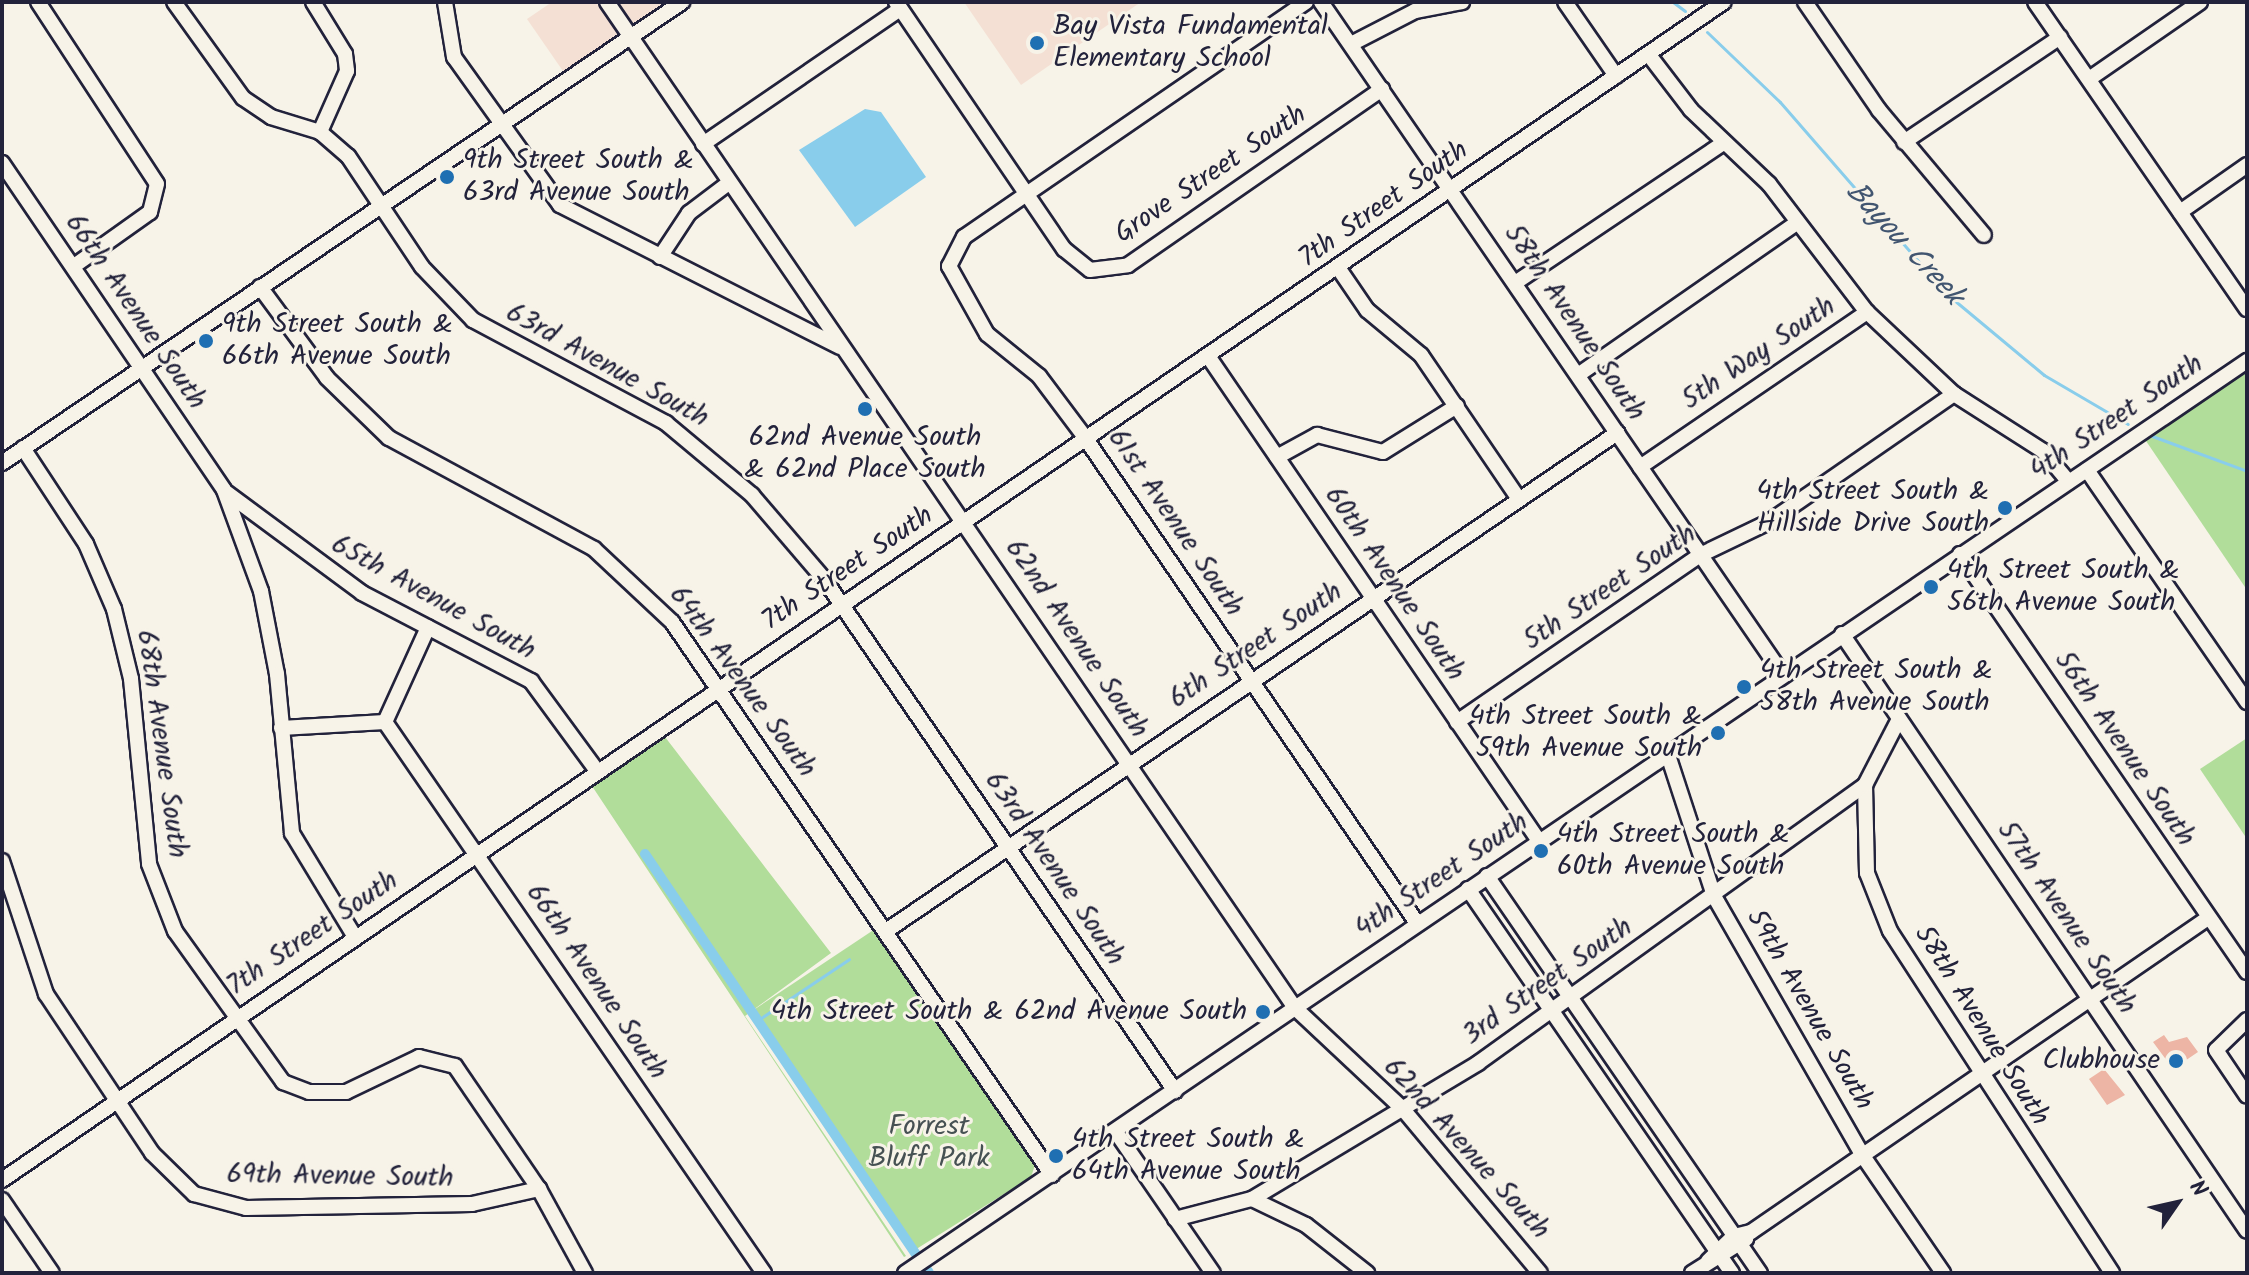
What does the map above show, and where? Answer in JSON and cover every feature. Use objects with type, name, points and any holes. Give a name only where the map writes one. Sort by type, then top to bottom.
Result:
[{"type":"street","points":[[38,2],[157,184],[150,212],[74,266]]},
{"type":"street","name":"63rd Avenue South","points":[[174,2],[243,98],[271,117],[320,132],[348,156],[443,292],[482,327],[666,423],[723,465],[841,605],[1175,1091]]},
{"type":"street","points":[[313,2],[345,54],[347,71],[320,132]]},
{"type":"street","points":[[445,2],[454,57],[560,205],[844,349]]},
{"type":"street","name":"62nd Avenue South","points":[[607,2],[1295,1008],[1402,1108],[1540,1273]]},
{"type":"street","points":[[2,463],[682,2]]},
{"type":"street","name":"61st Avenue South","points":[[1306,2],[1027,194],[954,249],[952,278],[981,326],[1039,376],[1084,436],[1417,923]]},
{"type":"street","name":"58th Avenue South","points":[[1321,2],[1783,675]]},
{"type":"street","points":[[1351,44],[1415,11],[1462,2]]},
{"type":"street","points":[[1565,2],[1616,76]]},
{"type":"street","name":"7th Street South","points":[[2,1180],[718,687],[964,522],[1084,436],[1339,269],[1724,2]]},
{"type":"street","points":[[1805,2],[1904,142],[1984,235]]},
{"type":"street","points":[[2035,2],[2247,309]]},
{"type":"street","points":[[2089,79],[2200,2]]},
{"type":"street","points":[[703,144],[898,5],[1027,194]]},
{"type":"street","points":[[1904,142],[2060,37]]},
{"type":"street","points":[[1649,55],[1723,143],[1797,223],[1867,312],[1954,394],[2043,451],[2069,482]]},
{"type":"street","name":"Grove Street South","points":[[1027,194],[1076,261],[1105,271],[1128,265],[1382,89]]},
{"type":"street","points":[[1515,283],[1723,143]]},
{"type":"street","name":"66th Avenue South","points":[[2,163],[224,490]]},
{"type":"street","points":[[2180,212],[2247,165]]},
{"type":"street","points":[[660,257],[689,213],[730,182]]},
{"type":"street","points":[[1578,375],[1797,223]]},
{"type":"street","points":[[1339,269],[1367,310],[1421,355],[1519,499]]},
{"type":"street","name":"64th Avenue South","points":[[260,287],[316,366],[389,438],[594,549],[648,595],[718,687],[1052,1175]]},
{"type":"street","name":"5th Way South","points":[[1640,467],[1867,312]]},
{"type":"street","name":"60th Avenue South","points":[[1208,356],[1539,841]]},
{"type":"street","name":"4th Street South","points":[[905,1273],[2247,361]]},
{"type":"street","name":"5th Street South","points":[[1457,722],[1700,555],[1769,522],[1954,394]]},
{"type":"street","points":[[1277,457],[1317,435],[1383,452],[1457,406]]},
{"type":"street","name":"6th Street South","points":[[886,931],[1617,433]]},
{"type":"street","name":"68th Avenue South","points":[[23,448],[105,583],[131,679],[149,864],[175,931],[271,1070],[309,1092],[346,1092],[419,1057],[455,1066],[539,1189],[585,1273]]},
{"type":"street","points":[[2087,470],[2247,702]]},
{"type":"street","points":[[224,490],[261,591],[281,728],[292,833],[355,937]]},
{"type":"street","name":"65th Avenue South","points":[[224,490],[306,558],[531,681],[597,771]]},
{"type":"street","name":"56th Avenue South","points":[[1960,554],[2247,972]]},
{"type":"street","points":[[281,728],[385,722],[428,627]]},
{"type":"street","name":"57th Avenue South","points":[[1842,634],[2247,1231]]},
{"type":"street","name":"3rd Street South","points":[[1175,1219],[1252,1199],[1553,1011],[1865,785],[1899,719]]},
{"type":"street","name":"66th Avenue South","points":[[385,722],[764,1273]]},
{"type":"street","name":"59th Avenue South","points":[[1668,755],[1714,896],[1863,1156],[1943,1273]]},
{"type":"street","name":"58th Avenue South","points":[[1865,785],[1863,841],[1874,896],[1979,1077],[2112,1273]]},
{"type":"street","name":"69th Avenue South","points":[[2,861],[46,994],[117,1102],[173,1179],[220,1204],[472,1204],[539,1189]]},
{"type":"street","points":[[1487,876],[1760,1273]]},
{"type":"street","points":[[1468,889],[1715,1256],[1732,1273]]},
{"type":"street","points":[[1692,1273],[2208,918]]},
{"type":"street","points":[[2247,1020],[2216,1050],[2247,1096]]},
{"type":"street","points":[[1116,1132],[1213,1273]]},
{"type":"street","points":[[1252,1199],[1306,1225],[1367,1273]]},
{"type":"street","points":[[2,1200],[52,1273]]},
{"type":"shaded area","points":[[552,2],[600,2],[623,36],[565,74],[527,19]]},
{"type":"shaded area","points":[[614,2],[673,2],[633,30]]},
{"type":"shaded area","name":"Bay Vista Fundamental Elementary School","points":[[964,2],[1141,2],[1021,85]]},
{"type":"green space","points":[[2247,368],[2247,590],[2144,438]]},
{"type":"green space","points":[[662,733],[831,953],[745,1016],[904,1257],[590,783]]},
{"type":"green space","points":[[2247,738],[2247,839],[2200,769]]},
{"type":"green space","name":"Forrest Bluff Park","points":[[875,929],[1036,1162],[1031,1177],[910,1253],[749,1013]]},
{"type":"water","points":[[865,109],[881,112],[926,177],[855,227],[799,150]]},
{"type":"building","name":"Clubhouse","points":[[2164,1035],[2169,1042],[2187,1037],[2198,1052],[2173,1069],[2153,1042]]},
{"type":"building","points":[[2104,1069],[2125,1095],[2107,1105],[2089,1079]]},
{"type":"waterway","name":"Bayou Creek","points":[[1673,2],[1685,11]]},
{"type":"waterway","name":"Bayou Creek","points":[[1707,32],[1780,102],[1948,295],[2044,375],[2128,424]]},
{"type":"waterway","name":"Bayou Creek","points":[[2152,436],[2247,471]]},
{"type":"waterway","points":[[645,854],[916,1254]]},
{"type":"waterway","points":[[755,1022],[849,959]]},
{"type":"place","name":"Bay Vista Fundamental Elementary School","points":[[1037,43]]},
{"type":"place","name":"9th Street South & 63rd Avenue South","points":[[447,177]]},
{"type":"place","name":"9th Street South & 66th Avenue South","points":[[206,341]]},
{"type":"place","name":"62nd Avenue South & 62nd Place South","points":[[865,409]]},
{"type":"place","name":"4th Street South & Hillside Drive South","points":[[2005,508]]},
{"type":"place","name":"4th Street South & 56th Avenue South","points":[[1931,587]]},
{"type":"place","name":"4th Street South & 58th Avenue South","points":[[1744,687]]},
{"type":"place","name":"4th Street South & 59th Avenue South","points":[[1718,733]]},
{"type":"place","name":"4th Street South & 60th Avenue South","points":[[1541,851]]},
{"type":"place","name":"4th Street South & 62nd Avenue South","points":[[1263,1012]]},
{"type":"place","name":"Clubhouse","points":[[2176,1061]]},
{"type":"place","name":"4th Street South & 64th Avenue South","points":[[1056,1156]]}]
